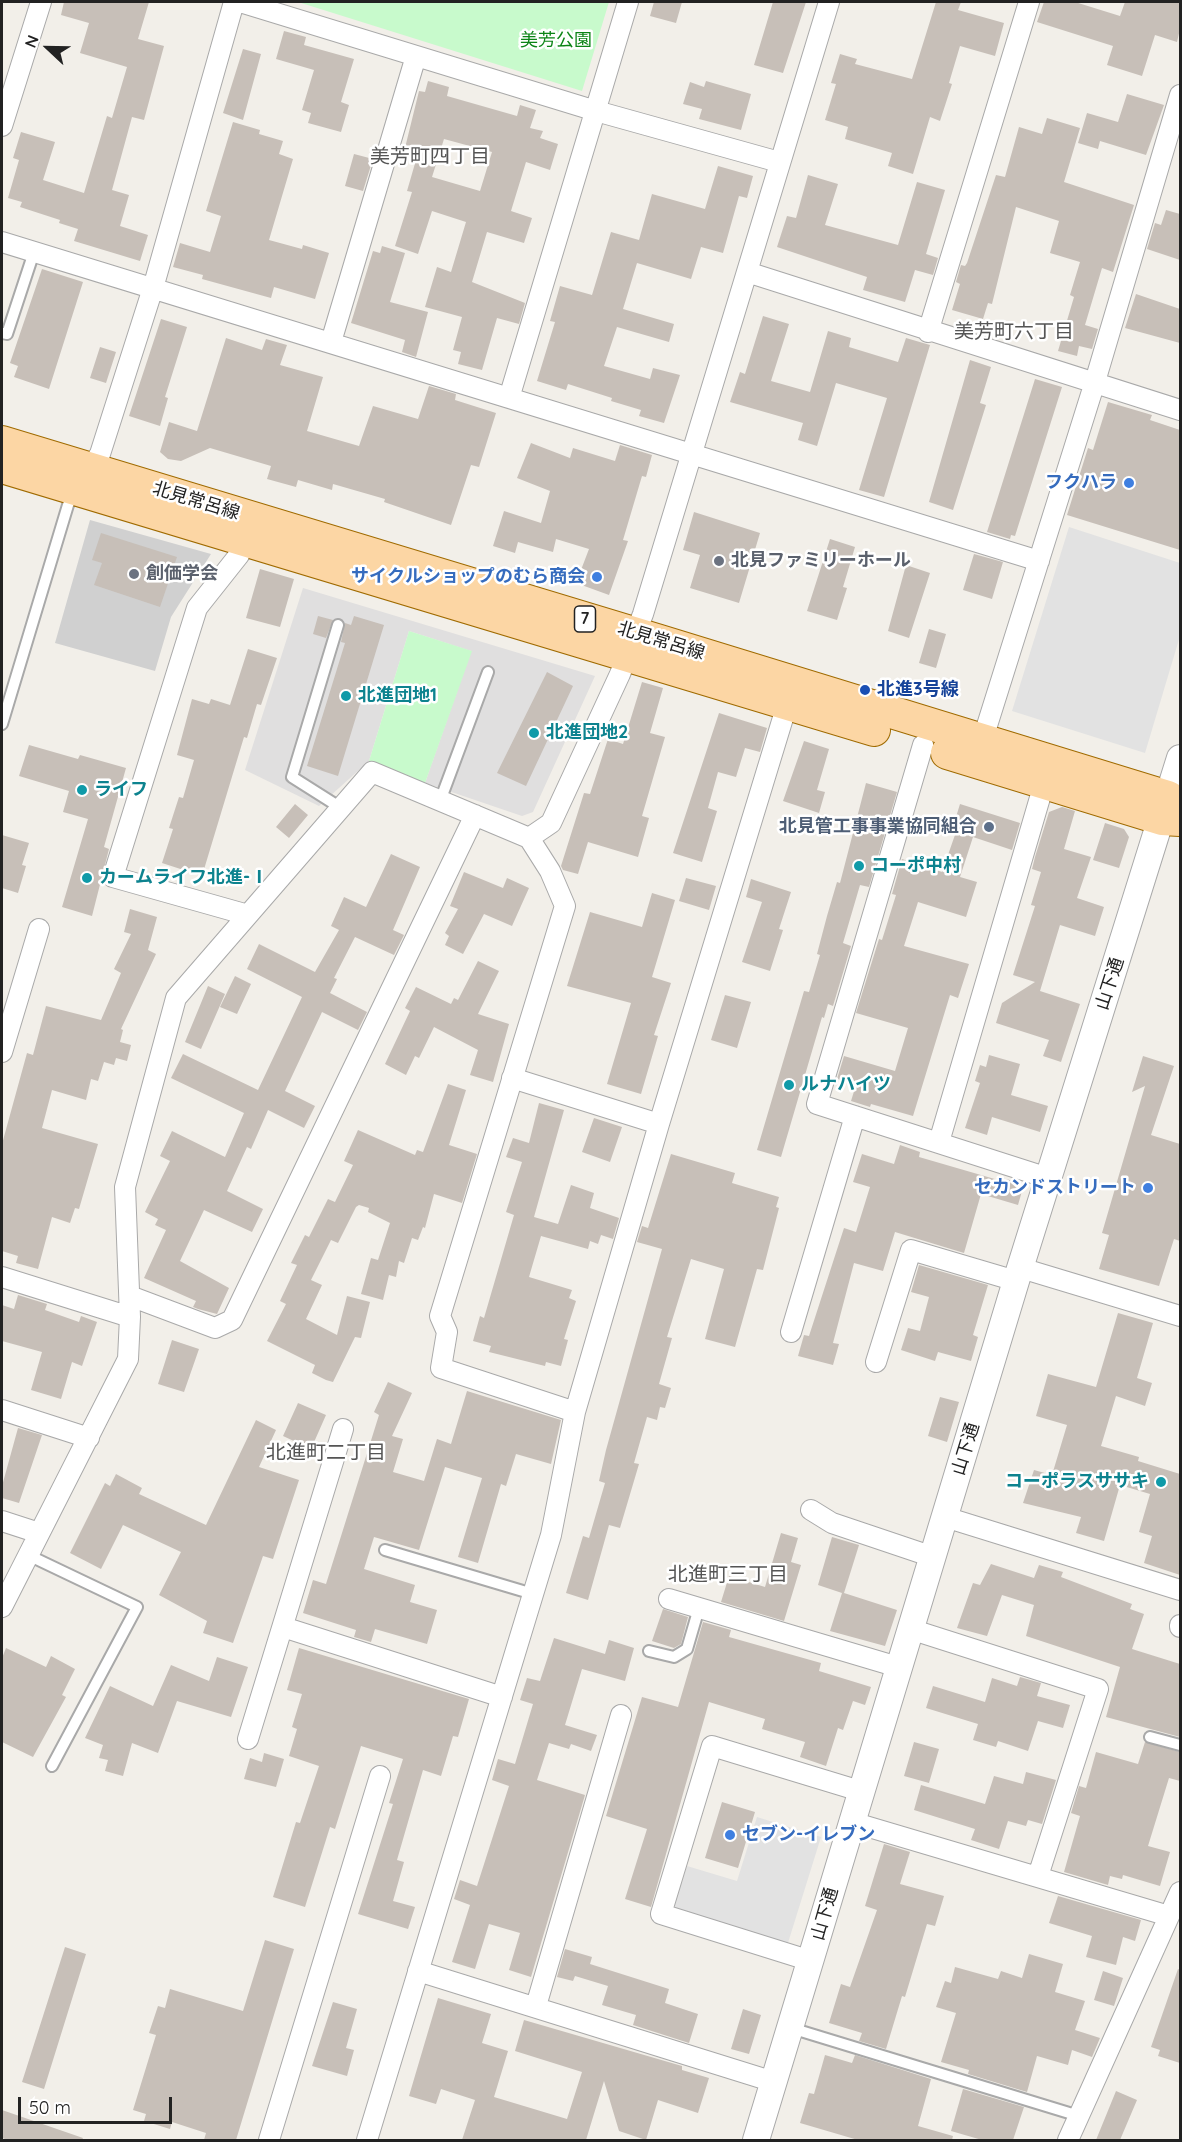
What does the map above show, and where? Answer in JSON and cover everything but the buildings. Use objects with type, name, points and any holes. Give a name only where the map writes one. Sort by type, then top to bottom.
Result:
[{"type":"main road","name":"北見常呂線","points":[[2,442],[83,480]]},
{"type":"main road","name":"北見常呂線","points":[[2,467],[83,480],[1173,810]]},
{"type":"main road","name":"北見常呂線","points":[[791,693],[922,745],[979,751],[1044,784],[1173,810]]},
{"type":"street","points":[[2,126],[41,2]]},
{"type":"street","points":[[83,480],[100,454],[153,288],[234,2]]},
{"type":"street","points":[[240,2],[596,111],[779,162]]},
{"type":"street","points":[[509,398],[628,2]]},
{"type":"street","points":[[529,838],[551,823],[631,645],[829,2]]},
{"type":"street","points":[[928,332],[1029,2]]},
{"type":"street","points":[[331,342],[416,56]]},
{"type":"street","points":[[979,751],[1094,385],[1180,95]]},
{"type":"street","points":[[2,242],[1039,561]]},
{"type":"street","points":[[747,272],[928,332],[1180,411]]},
{"type":"street","points":[[248,915],[112,877],[197,608],[239,555],[250,531]]},
{"type":"street","points":[[367,2140],[551,1535],[575,1412],[659,1125],[791,693]]},
{"type":"street","points":[[922,745],[817,1104],[1048,1178]]},
{"type":"street","name":"山下通","points":[[756,2140],[860,1791],[1048,1178],[1173,810],[1180,758]]},
{"type":"street","points":[[2,1607],[128,1359],[130,1296],[125,1187],[176,998],[372,772],[529,838],[550,871],[565,906],[440,1316],[447,1332],[441,1368],[575,1412]]},
{"type":"street","points":[[939,1142],[1044,784]]},
{"type":"street","points":[[130,1296],[215,1328],[232,1320],[475,815]]},
{"type":"street","points":[[2,1052],[39,929]]},
{"type":"street","points":[[512,1078],[659,1125]]},
{"type":"street","points":[[791,1332],[855,1116]]},
{"type":"street","points":[[876,1362],[911,1250],[1018,1274],[1180,1316]]},
{"type":"street","points":[[2,1277],[130,1317]]},
{"type":"street","points":[[2,1410],[89,1438]]},
{"type":"street","points":[[248,1739],[343,1429]]},
{"type":"street","points":[[811,1510],[832,1523],[933,1557]]},
{"type":"street","points":[[945,1517],[1180,1590]]},
{"type":"street","points":[[2,1521],[39,1533]]},
{"type":"street","points":[[669,1599],[898,1667]]},
{"type":"street","points":[[283,1627],[502,1697]]},
{"type":"street","points":[[910,1629],[1098,1689],[1038,1876]]},
{"type":"street","points":[[536,2006],[621,1715]]},
{"type":"street","points":[[811,1961],[662,1914],[712,1746],[860,1791]]},
{"type":"street","points":[[269,2140],[380,1776]]},
{"type":"street","points":[[852,1822],[1169,1916]]},
{"type":"street","points":[[1068,2140],[1180,1892]]},
{"type":"street","points":[[418,1971],[774,2082]]},
{"type":"lane","points":[[2,333],[7,334],[34,252]]},
{"type":"lane","points":[[2,724],[68,505],[83,480]]},
{"type":"lane","points":[[338,625],[292,777],[341,808]]},
{"type":"lane","points":[[440,801],[488,672]]},
{"type":"lane","points":[[385,1550],[533,1593]]},
{"type":"lane","points":[[28,1555],[137,1607],[52,1766]]},
{"type":"lane","points":[[649,1651],[674,1656],[687,1649],[699,1608]]},
{"type":"lane","points":[[1150,1737],[1180,1745]]},
{"type":"lane","points":[[790,2028],[1079,2116]]},
{"type":"shaded area","points":[[90,520],[211,554],[171,617],[155,671],[55,643]]},
{"type":"shaded area","points":[[1069,527],[1180,563],[1180,636],[1145,753],[1012,711]]},
{"type":"shaded area","points":[[303,588],[595,676],[533,812],[522,816],[425,783],[471,651],[409,631],[369,761],[319,806],[245,770]]},
{"type":"shaded area","points":[[757,1817],[821,1837],[787,1946],[672,1911],[687,1866],[737,1881]]},
{"type":"green space","name":"美芳公園","points":[[298,2],[609,2],[582,91]]},
{"type":"green space","points":[[409,631],[472,651],[425,783],[369,761]]},
{"type":"place","name":"フクハラ","points":[[1129,483]]},
{"type":"place","name":"北見ファミリーホール","points":[[719,561]]},
{"type":"place","name":"創価学会","points":[[134,574]]},
{"type":"place","name":"サイクルショップのむら商会","points":[[597,577]]},
{"type":"place","name":"北進3号線","points":[[865,690]]},
{"type":"place","name":"北進団地1","points":[[346,696]]},
{"type":"place","name":"北進団地2","points":[[534,733]]},
{"type":"place","name":"ライフ","points":[[82,790]]},
{"type":"place","name":"北見管工事事業協同組合","points":[[989,827]]},
{"type":"place","name":"コーポ中村","points":[[859,866]]},
{"type":"place","name":"カームライフ北進‐Ⅰ","points":[[87,878]]},
{"type":"place","name":"ルナハイツ","points":[[789,1085]]},
{"type":"place","name":"セカンドストリート","points":[[1148,1188]]},
{"type":"place","name":"コーポラスササキ","points":[[1161,1482]]},
{"type":"place","name":"セブン-イレブン","points":[[730,1835]]},
{"type":"district","name":"美芳町四丁目","points":[[430,157]]},
{"type":"district","name":"美芳町六丁目","points":[[1014,332]]},
{"type":"district","name":"北進町二丁目","points":[[326,1453]]},
{"type":"district","name":"北進町三丁目","points":[[728,1575]]}]
